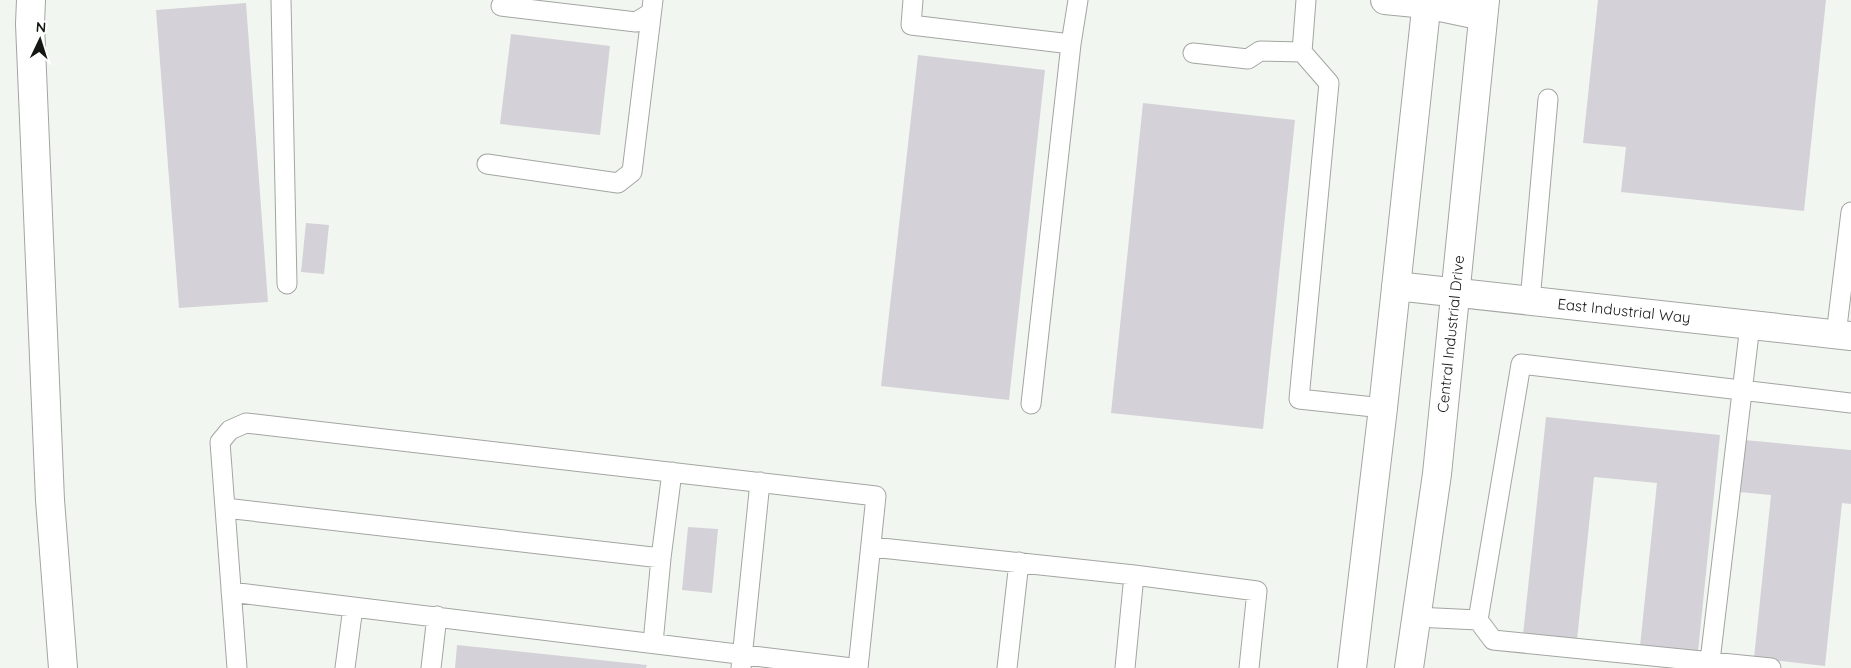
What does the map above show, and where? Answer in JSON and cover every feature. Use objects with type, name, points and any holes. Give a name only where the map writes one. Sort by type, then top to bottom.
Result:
[{"type":"main road","points":[[31,0],[30,24],[49,490],[63,668]]},
{"type":"main road","points":[[1385,0],[1484,8]]},
{"type":"main road","points":[[1352,668],[1383,408],[1426,2]]},
{"type":"main road","name":"Central Industrial Drive","points":[[1409,668],[1437,474],[1484,8]]},
{"type":"main road","name":"East Industrial Way","points":[[1396,286],[1843,335]]},
{"type":"lane","points":[[281,0],[287,284]]},
{"type":"lane","points":[[913,0],[911,25],[1071,44]]},
{"type":"lane","points":[[1031,404],[1071,44],[1078,0]]},
{"type":"lane","points":[[1306,0],[1302,52],[1329,83],[1299,399],[1383,408]]},
{"type":"lane","points":[[501,6],[636,22],[652,7]]},
{"type":"lane","points":[[487,164],[618,183],[632,172],[652,7]]},
{"type":"lane","points":[[1193,53],[1248,59],[1260,50],[1302,52]]},
{"type":"lane","points":[[1530,300],[1548,99]]},
{"type":"lane","points":[[1843,335],[1851,212]]},
{"type":"lane","points":[[1710,661],[1750,325]]},
{"type":"lane","points":[[1771,668],[1493,640],[1478,620],[1521,364],[1851,403]]},
{"type":"lane","points":[[237,668],[220,442],[230,430],[246,423],[876,496],[858,668]]},
{"type":"lane","points":[[653,643],[672,472]]},
{"type":"lane","points":[[742,661],[760,482]]},
{"type":"lane","points":[[225,508],[661,558]]},
{"type":"lane","points":[[872,547],[1134,575],[1258,591],[1249,668]]},
{"type":"lane","points":[[1007,668],[1019,562]]},
{"type":"lane","points":[[1125,668],[1134,575]]},
{"type":"lane","points":[[231,592],[653,643],[742,661],[852,668]]},
{"type":"lane","points":[[345,668],[353,607]]},
{"type":"lane","points":[[431,668],[437,616]]},
{"type":"lane","points":[[1416,617],[1478,620]]},
{"type":"building","points":[[1598,0],[1826,0],[1804,211],[1621,192],[1626,147],[1583,143]]},
{"type":"building","points":[[246,3],[268,302],[179,308],[156,10]]},
{"type":"building","points":[[511,34],[610,46],[600,135],[500,124]]},
{"type":"building","points":[[918,55],[1045,70],[1009,400],[881,386]]},
{"type":"building","points":[[1143,103],[1295,120],[1263,429],[1111,413]]},
{"type":"building","points":[[306,223],[329,225],[324,274],[301,272]]},
{"type":"building","points":[[1546,417],[1720,435],[1698,652],[1640,646],[1657,483],[1594,477],[1577,640],[1523,635]]},
{"type":"building","points":[[1744,440],[1851,450],[1851,504],[1842,503],[1825,666],[1754,658],[1771,495],[1739,492]]},
{"type":"building","points":[[688,527],[718,529],[712,593],[682,590]]},
{"type":"building","points":[[457,645],[647,665],[646,668],[455,668]]}]
